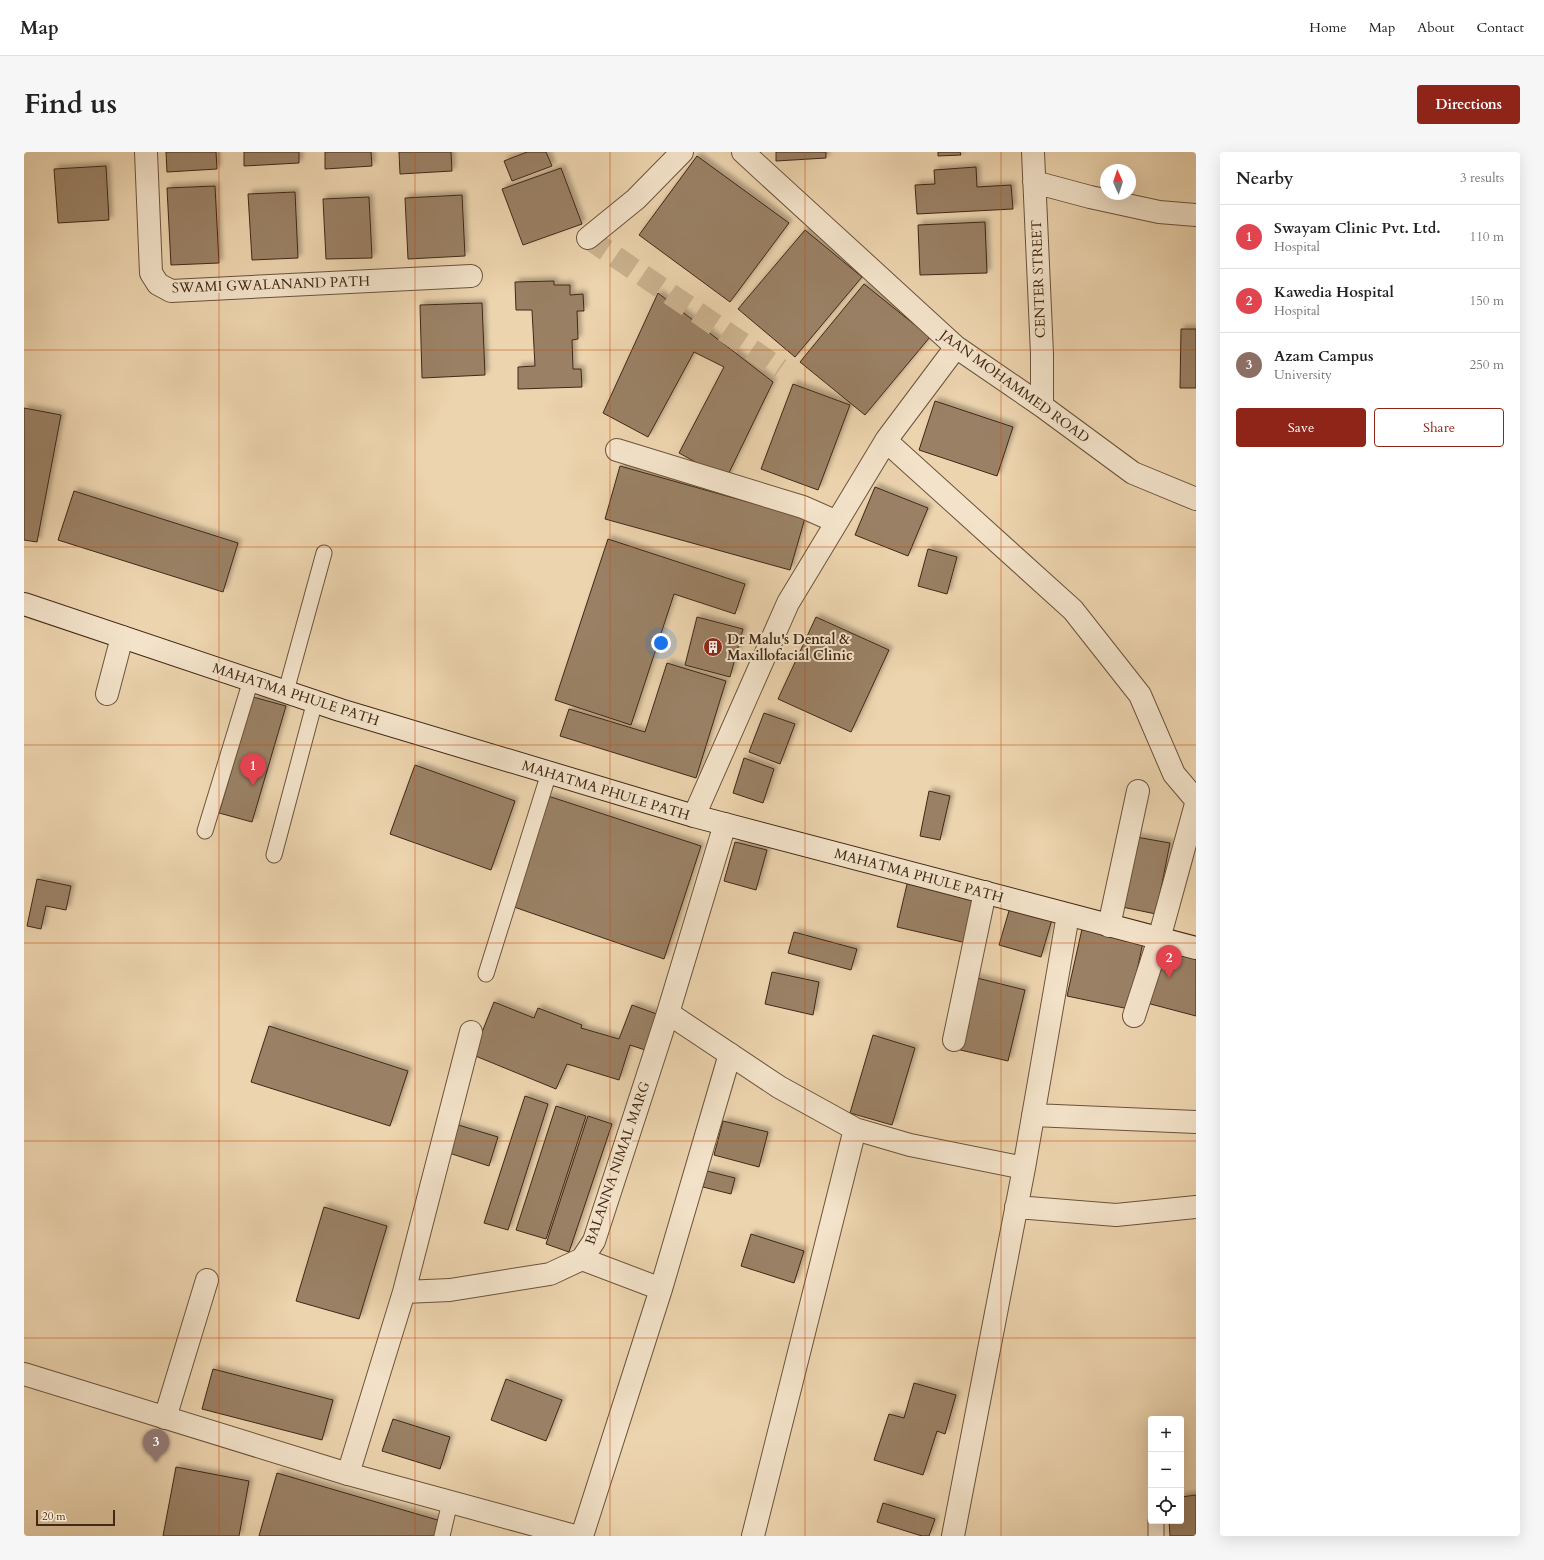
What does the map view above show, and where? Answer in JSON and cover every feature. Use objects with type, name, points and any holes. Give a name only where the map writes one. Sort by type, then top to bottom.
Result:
[{"type":"street","name":"SWAMI GWALANAND PATH","points":[[146,152],[151,272],[158,284],[171,291],[471,276]]},
{"type":"street","points":[[593,234],[626,207],[682,152]]},
{"type":"street","name":"JAAN MOHAMMED ROAD","points":[[743,152],[956,346],[1042,406],[1133,473],[1196,499]]},
{"type":"street","name":"CENTER STREET","points":[[1033,152],[1042,354],[1042,406]]},
{"type":"street","points":[[1034,182],[1090,197],[1159,212],[1196,215]]},
{"type":"street","points":[[694,816],[788,603],[886,440],[956,346]]},
{"type":"street","points":[[886,440],[1073,610],[1140,695],[1174,774],[1196,800]]},
{"type":"street","points":[[617,450],[804,507],[837,522]]},
{"type":"street","name":"MAHATMA PHULE PATH","points":[[24,604],[286,692],[694,816],[1196,948]]},
{"type":"street","points":[[107,694],[122,637]]},
{"type":"street","points":[[1109,926],[1138,791]]},
{"type":"street","points":[[1134,1016],[1159,939],[1196,804]]},
{"type":"street","name":"BALANNA NIMAL MARG","points":[[404,1292],[450,1290],[550,1274],[582,1260],[594,1241],[668,1013],[725,824]]},
{"type":"street","points":[[954,1040],[985,892]]},
{"type":"street","points":[[953,1536],[1024,1168],[1068,915]]},
{"type":"street","points":[[668,1013],[779,1087],[855,1129],[910,1145],[1024,1168]]},
{"type":"street","points":[[348,1474],[404,1292],[471,1032]]},
{"type":"street","points":[[582,1536],[661,1289],[730,1054]]},
{"type":"street","points":[[1033,1115],[1196,1122]]},
{"type":"street","points":[[753,1536],[855,1129]]},
{"type":"street","points":[[1016,1207],[1116,1215],[1196,1206]]},
{"type":"street","points":[[582,1260],[661,1289]]},
{"type":"street","points":[[165,1418],[207,1280]]},
{"type":"street","points":[[24,1374],[348,1474],[575,1536]]},
{"type":"lane","points":[[286,692],[324,553]]},
{"type":"lane","points":[[205,831],[251,680]]},
{"type":"lane","points":[[274,855],[315,701]]},
{"type":"lane","points":[[486,974],[549,772]]},
{"type":"lane","points":[[442,1536],[450,1502]]},
{"type":"lane","points":[[1156,1524],[1156,1536]]},
{"type":"building","points":[[166,152],[216,152],[217,169],[167,172]]},
{"type":"building","points":[[244,152],[299,152],[299,163],[244,166]]},
{"type":"building","points":[[325,152],[371,152],[372,166],[325,169]]},
{"type":"building","points":[[399,152],[451,152],[452,171],[400,174]]},
{"type":"building","points":[[527,152],[546,152],[552,166],[512,181],[504,161]]},
{"type":"building","points":[[776,152],[826,152],[826,158],[776,161]]},
{"type":"building","points":[[938,152],[960,152],[961,155],[938,156]]},
{"type":"building","points":[[697,156],[789,223],[730,302],[639,235]]},
{"type":"building","points":[[106,166],[109,220],[58,223],[54,169]]},
{"type":"building","points":[[976,167],[977,187],[1011,185],[1013,209],[917,214],[915,185],[935,184],[934,170]]},
{"type":"building","points":[[561,168],[582,224],[523,245],[502,189]]},
{"type":"building","points":[[215,186],[219,263],[171,265],[167,188]]},
{"type":"building","points":[[295,192],[298,258],[252,260],[248,194]]},
{"type":"building","points":[[462,195],[465,256],[408,259],[405,198]]},
{"type":"building","points":[[369,197],[372,258],[326,259],[323,199]]},
{"type":"building","points":[[985,222],[987,273],[920,275],[918,225]]},
{"type":"building","points":[[805,230],[862,277],[795,357],[738,309]]},
{"type":"building","points":[[554,281],[554,285],[570,285],[570,295],[583,294],[584,311],[577,311],[578,339],[572,340],[573,369],[581,369],[582,387],[518,389],[518,367],[535,366],[532,310],[516,310],[515,282]]},
{"type":"building","points":[[864,284],[930,337],[865,415],[800,362]]},
{"type":"building","points":[[658,293],[773,382],[726,479],[679,453],[724,367],[694,352],[648,437],[603,413]]},
{"type":"building","points":[[482,303],[485,375],[422,378],[420,305]]},
{"type":"building","points":[[1181,329],[1196,329],[1196,388],[1180,388]]},
{"type":"building","points":[[793,384],[850,405],[818,490],[761,469]]},
{"type":"building","points":[[935,401],[1013,427],[997,476],[919,450]]},
{"type":"building","points":[[24,408],[61,415],[37,542],[24,540]]},
{"type":"building","points":[[620,466],[805,518],[790,570],[605,519]]},
{"type":"building","points":[[875,487],[928,508],[908,556],[855,535]]},
{"type":"building","points":[[74,491],[238,543],[223,592],[58,540]]},
{"type":"building","points":[[608,539],[745,584],[735,614],[674,594],[631,725],[555,700]]},
{"type":"building","points":[[928,549],[957,557],[947,594],[918,586]]},
{"type":"building","name":"Dr Malu's Dental & Maxillofacial Clinic","points":[[697,617],[743,629],[730,677],[685,665]]},
{"type":"building","points":[[816,617],[889,650],[851,732],[778,699]]},
{"type":"building","points":[[667,663],[726,681],[696,778],[560,736],[569,709],[645,732]]},
{"type":"building","points":[[253,697],[286,706],[252,822],[219,813]]},
{"type":"building","points":[[764,713],[795,724],[780,764],[749,752]]},
{"type":"building","points":[[744,758],[774,769],[763,803],[733,793]]},
{"type":"building","points":[[415,765],[515,801],[491,870],[390,834]]},
{"type":"building","points":[[929,791],[950,796],[940,840],[920,836]]},
{"type":"building","points":[[548,796],[701,846],[664,959],[514,907]]},
{"type":"building","points":[[1136,837],[1170,843],[1156,914],[1122,907]]},
{"type":"building","points":[[735,842],[767,850],[756,890],[724,881]]},
{"type":"building","points":[[37,879],[71,886],[66,910],[46,906],[41,929],[27,926]]},
{"type":"building","points":[[908,880],[982,897],[971,944],[897,927]]},
{"type":"building","points":[[1011,904],[1053,916],[1041,957],[999,945]]},
{"type":"building","points":[[1082,929],[1143,942],[1129,1009],[1067,996]]},
{"type":"building","points":[[794,932],[857,949],[851,970],[788,953]]},
{"type":"building","points":[[1160,940],[1196,950],[1196,1016],[1143,1002]]},
{"type":"building","points":[[772,972],[819,982],[813,1015],[765,1004]]},
{"type":"building","points":[[973,977],[1025,990],[1008,1061],[956,1049]]},
{"type":"building","points":[[494,1002],[534,1018],[538,1008],[582,1025],[581,1028],[619,1039],[632,1005],[662,1016],[648,1051],[630,1045],[619,1080],[567,1064],[556,1089],[473,1055]]},
{"type":"building","points":[[269,1026],[408,1071],[390,1126],[251,1082]]},
{"type":"building","points":[[873,1035],[915,1048],[892,1125],[850,1113]]},
{"type":"building","points":[[525,1096],[548,1104],[508,1230],[484,1223]]},
{"type":"building","points":[[556,1106],[586,1116],[546,1239],[516,1230]]},
{"type":"building","points":[[588,1116],[612,1124],[569,1252],[546,1244]]},
{"type":"building","points":[[723,1121],[768,1132],[759,1167],[714,1155]]},
{"type":"building","points":[[455,1124],[498,1137],[489,1166],[446,1152]]},
{"type":"building","points":[[707,1171],[735,1178],[731,1194],[703,1187]]},
{"type":"building","points":[[324,1207],[387,1226],[359,1319],[296,1301]]},
{"type":"building","points":[[751,1234],[804,1251],[794,1283],[741,1266]]},
{"type":"building","points":[[213,1369],[333,1400],[322,1440],[202,1409]]},
{"type":"building","points":[[506,1379],[562,1400],[546,1441],[491,1420]]},
{"type":"building","points":[[914,1383],[956,1395],[945,1434],[937,1431],[923,1475],[874,1460],[889,1414],[904,1418]]},
{"type":"building","points":[[393,1419],[450,1437],[440,1469],[382,1451]]},
{"type":"building","points":[[176,1467],[249,1481],[239,1536],[163,1536]]},
{"type":"building","points":[[277,1473],[441,1521],[438,1536],[259,1536]]},
{"type":"building","points":[[1196,1495],[1196,1536],[1170,1536],[1169,1524],[1184,1524],[1184,1497]]},
{"type":"building","points":[[883,1503],[935,1519],[929,1536],[922,1536],[877,1522]]},
{"type":"tunnel","points":[[588,238],[780,369]]},
{"type":"place","name":"Dr Malu's Dental & Maxillofacial Clinic","points":[[713,647]]},
{"type":"place","name":"Swayam Clinic Pvt. Ltd.","points":[[253,786]]},
{"type":"place","name":"Kawedia Hospital","points":[[1169,978]]},
{"type":"place","name":"Azam Campus","points":[[156,1462]]}]
